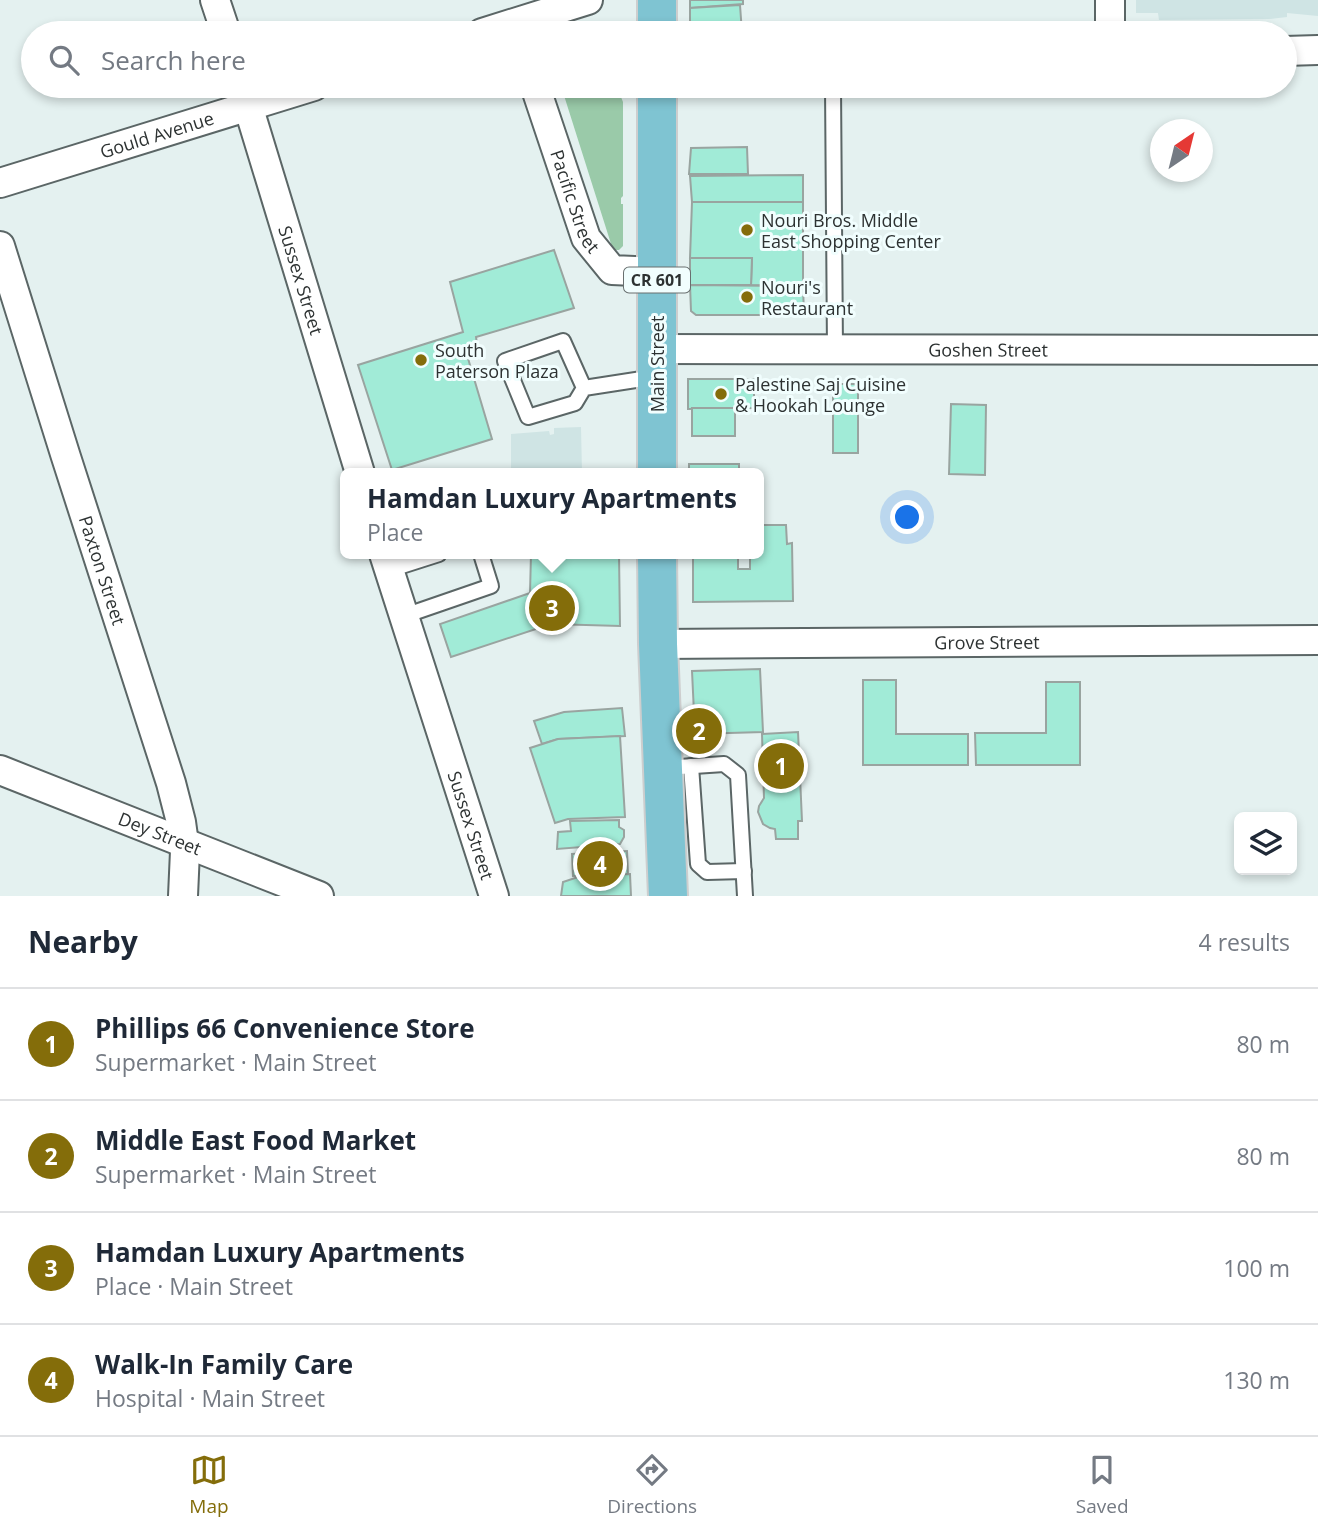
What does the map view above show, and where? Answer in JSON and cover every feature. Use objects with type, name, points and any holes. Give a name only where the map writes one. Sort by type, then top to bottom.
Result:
[{"type":"main road","points":[[657,0],[657,21]]},
{"type":"main road","name":"Main Street","points":[[657,98],[657,468]]},
{"type":"main road","points":[[657,559],[658,644],[677,767],[668,896]]},
{"type":"street","points":[[215,0],[222,21]]},
{"type":"street","points":[[512,19],[588,0]]},
{"type":"street","points":[[1110,0],[1110,21]]},
{"type":"street","points":[[1297,51],[1318,50]]},
{"type":"street","name":"Gould Avenue","points":[[0,183],[240,98]]},
{"type":"street","name":"Sussex Street","points":[[247,98],[358,468]]},
{"type":"street","name":"Pacific Street","points":[[539,98],[586,238],[612,270],[657,272]]},
{"type":"street","name":"Paxton Street","points":[[0,246],[171,783],[185,851],[183,896]]},
{"type":"street","name":"Goshen Street","points":[[657,363],[835,350],[1318,350]]},
{"type":"street","name":"Sussex Street","points":[[387,562],[494,896]]},
{"type":"street","name":"Grove Street","points":[[658,644],[1318,640]]},
{"type":"street","name":"Dey Street","points":[[0,770],[318,896]]},
{"type":"lane","points":[[833,98],[835,350]]},
{"type":"lane","points":[[584,388],[564,341],[505,361],[528,417],[575,403],[584,388],[657,363]]},
{"type":"lane","points":[[387,562],[406,559]]},
{"type":"lane","points":[[404,616],[491,586],[483,559]]},
{"type":"lane","points":[[744,871],[707,872],[698,863],[677,767],[724,764],[738,775],[744,871],[745,896]]},
{"type":"shaded area","points":[[1136,0],[1318,0],[1318,16],[1287,13],[1287,17],[1270,19],[1159,20],[1158,13],[1136,13]]},
{"type":"shaded area","points":[[581,427],[582,468],[511,468],[511,434],[549,431],[550,435],[554,434],[554,428]]},
{"type":"green space","points":[[565,98],[621,98],[623,102],[623,246],[619,250],[612,247]]},
{"type":"building","points":[[690,0],[743,0],[743,4],[690,8]]},
{"type":"building","points":[[740,5],[741,21],[690,21],[690,8]]},
{"type":"building","points":[[747,147],[748,174],[689,174],[691,148]]},
{"type":"building","points":[[803,175],[803,202],[692,202],[690,176]]},
{"type":"building","name":"Nouri Bros. Middle East Shopping Center","points":[[692,202],[803,202],[803,286],[751,285],[752,258],[690,258]]},
{"type":"building","name":"South Paterson Plaza","points":[[554,250],[574,308],[476,337],[474,352],[467,355],[492,439],[391,468],[358,365],[463,332],[450,282]]},
{"type":"building","points":[[690,258],[752,258],[751,285],[690,285]]},
{"type":"building","name":"Nouri's Restaurant","points":[[690,285],[803,286],[804,315],[696,315],[691,311]]},
{"type":"building","name":"Palestine Saj Cuisine & Hookah Lounge","points":[[688,379],[754,379],[754,408],[688,409]]},
{"type":"building","points":[[833,384],[858,384],[858,453],[833,453]]},
{"type":"building","points":[[951,404],[986,405],[985,475],[949,474]]},
{"type":"building","points":[[692,408],[735,408],[735,436],[692,436]]},
{"type":"building","points":[[689,464],[739,464],[739,468],[689,468]]},
{"type":"building","points":[[764,525],[786,525],[787,544],[792,543],[793,601],[693,602],[693,559],[738,559],[738,569],[750,569],[750,559],[764,559]]},
{"type":"building","points":[[531,559],[619,559],[620,626],[551,624],[451,657],[440,624],[530,593]]},
{"type":"building","points":[[760,669],[763,732],[695,734],[692,671]]},
{"type":"building","points":[[863,680],[896,680],[896,734],[968,734],[968,765],[863,765]]},
{"type":"building","points":[[1046,682],[1080,682],[1080,765],[976,765],[975,733],[1046,733]]},
{"type":"building","points":[[622,708],[625,736],[558,739],[542,744],[534,721],[564,712]]},
{"type":"building","points":[[798,732],[802,821],[798,821],[798,839],[776,839],[775,829],[763,824],[758,812],[764,798],[762,734]]},
{"type":"building","points":[[620,736],[625,817],[568,819],[555,823],[530,748],[558,739]]},
{"type":"building","points":[[619,820],[619,827],[624,830],[620,844],[557,849],[558,832],[571,831],[570,821]]},
{"type":"building","points":[[627,851],[628,874],[573,876],[572,854]]},
{"type":"building","points":[[630,874],[631,896],[561,896],[563,882],[581,876]]},
{"type":"place","name":"Nouri Bros. Middle East Shopping Center","points":[[747,230]]},
{"type":"place","name":"Nouri's Restaurant","points":[[747,297]]},
{"type":"place","name":"South Paterson Plaza","points":[[421,360]]},
{"type":"place","name":"Palestine Saj Cuisine & Hookah Lounge","points":[[721,394]]},
{"type":"place","name":"Hamdan Luxury Apartments","points":[[552,608]]},
{"type":"place","name":"Middle East Food Market","points":[[699,731]]},
{"type":"place","name":"Phillips 66 Convenience Store","points":[[781,766]]},
{"type":"place","name":"Walk-In Family Care","points":[[600,864]]}]
